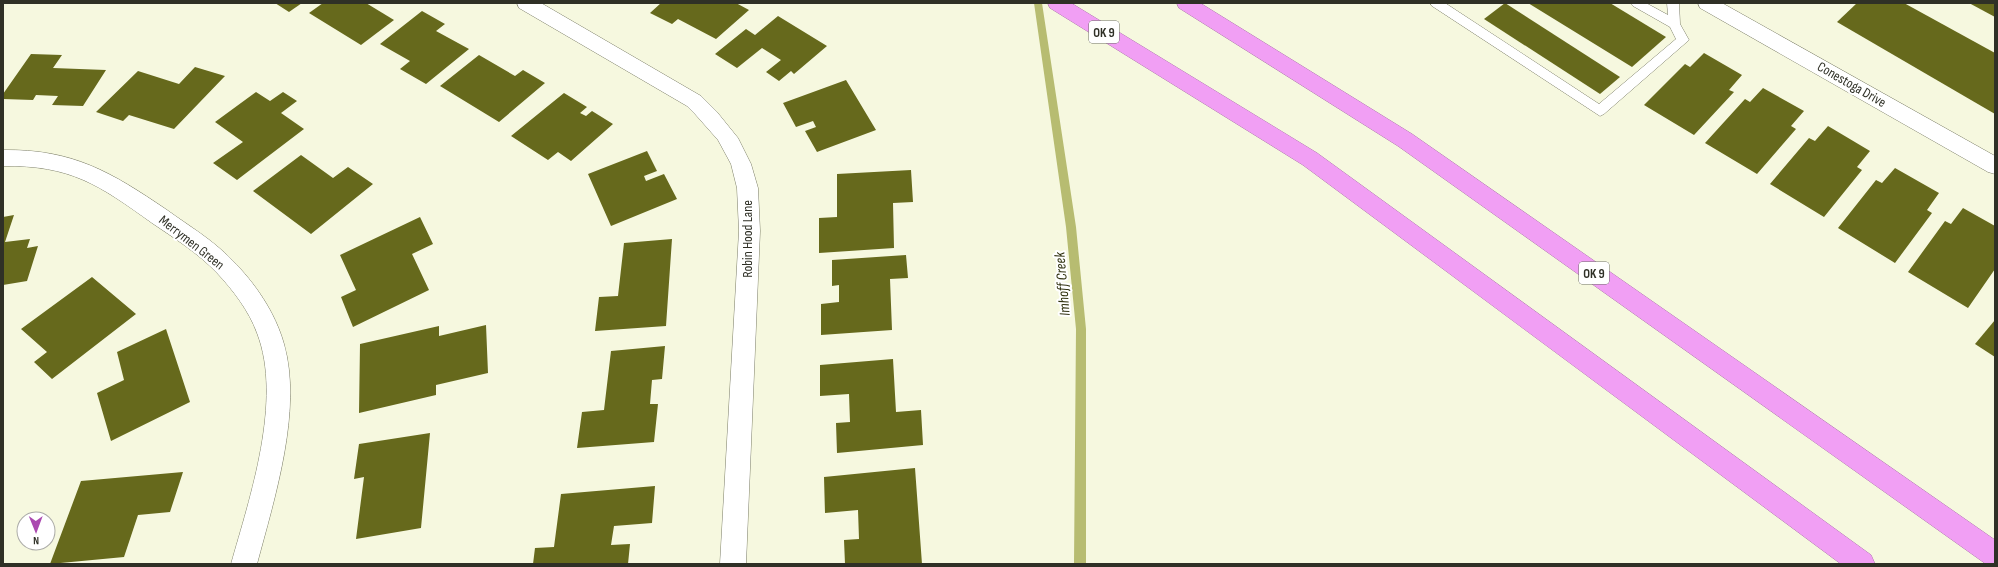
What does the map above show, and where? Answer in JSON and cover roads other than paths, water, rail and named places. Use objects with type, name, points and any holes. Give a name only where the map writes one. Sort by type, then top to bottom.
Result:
[{"type":"highway","name":"OK 9","points":[[1057,3],[1310,159],[1862,564]]},
{"type":"highway","name":"OK 9","points":[[1186,3],[1405,140],[1995,555]]},
{"type":"street","name":"Robin Hood Lane","points":[[526,3],[694,101],[713,118],[726,135],[745,175],[749,220],[733,564]]},
{"type":"street","name":"Conestoga Drive","points":[[1707,3],[1736,9],[1995,166]]},
{"type":"street","name":"Merrymen Green","points":[[3,158],[44,159],[69,164],[126,192],[221,262],[253,299],[269,332],[277,367],[278,403],[270,453],[244,564]]},
{"type":"lane","points":[[1436,3],[1600,111],[1683,40],[1674,24],[1673,3]]},
{"type":"lane","points":[[1637,3],[1674,24]]},
{"type":"waterway","name":"Imhoff Creek","points":[[1038,3],[1071,227],[1081,329],[1080,564]]}]
